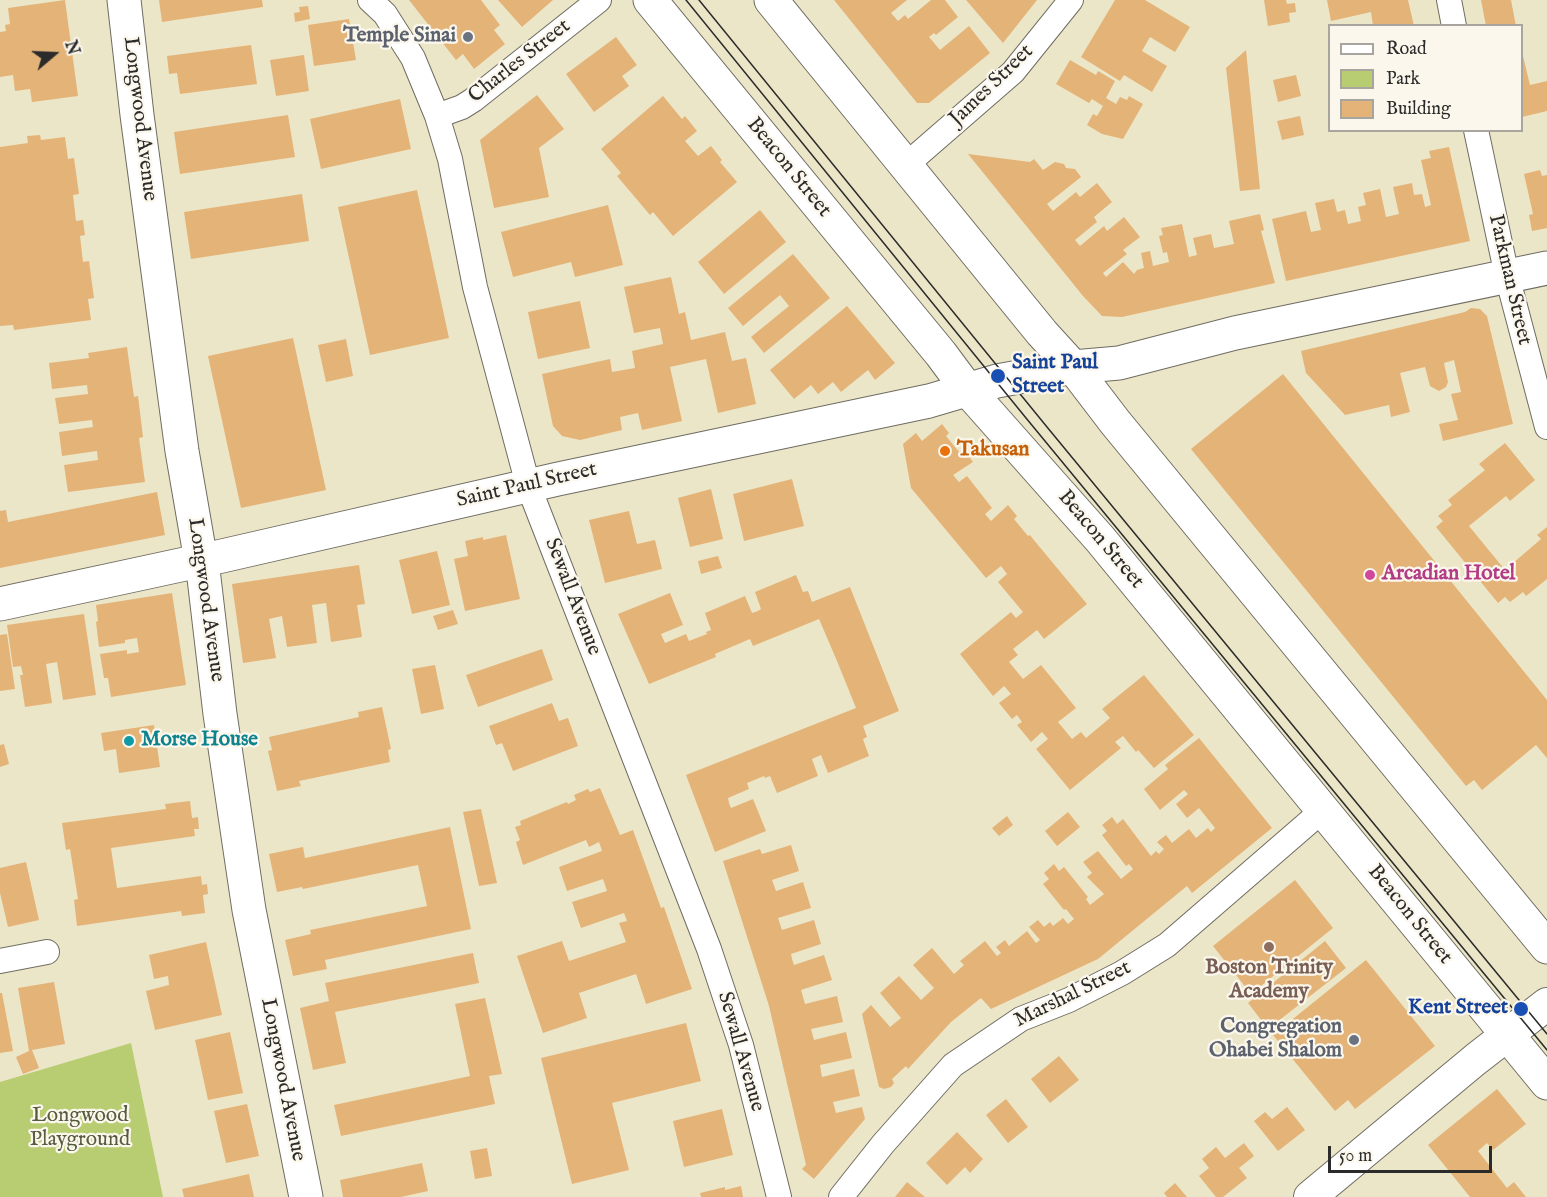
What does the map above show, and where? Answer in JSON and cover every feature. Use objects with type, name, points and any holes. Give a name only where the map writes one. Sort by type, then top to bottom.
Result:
[{"type":"main road","name":"Longwood Avenue","points":[[124,0],[182,451],[201,560],[220,714],[249,910],[306,1197]]},
{"type":"main road","name":"Beacon Street","points":[[650,0],[941,354],[967,389],[1075,509],[1547,1083]]},
{"type":"main road","points":[[771,0],[1042,333],[1073,366],[1115,422],[1547,948]]},
{"type":"main road","name":"Saint Paul Street","points":[[0,604],[528,485],[929,400],[967,389],[1073,366],[1119,363],[1235,333],[1547,268]]},
{"type":"street","name":"Sewall Avenue","points":[[370,0],[385,14],[413,58],[437,116],[450,159],[475,287],[528,485],[709,949],[741,1045],[779,1197]]},
{"type":"street","name":"Charles Street","points":[[437,116],[473,100],[599,0]]},
{"type":"street","name":"James Street","points":[[906,165],[1013,72],[1071,0]]},
{"type":"street","points":[[1449,0],[1454,24]]},
{"type":"street","name":"Parkman Street","points":[[1476,132],[1507,276],[1547,427]]},
{"type":"street","name":"Marshal Street","points":[[841,1197],[953,1065],[1021,1019],[1069,1000],[1122,973],[1167,945],[1323,810]]},
{"type":"street","points":[[0,961],[47,952]]},
{"type":"street","points":[[1310,1197],[1476,1059],[1547,1004]]},
{"type":"green space","name":"Longwood Playground","points":[[131,1043],[163,1197],[0,1197],[0,1082]]},
{"type":"building","points":[[65,0],[78,96],[32,102],[30,89],[15,91],[13,75],[0,77],[0,32],[6,31],[5,25],[10,24],[8,8]]},
{"type":"building","points":[[159,0],[262,0],[263,7],[162,22]]},
{"type":"building","name":"Temple Sinai","points":[[409,0],[481,0],[500,25],[494,30],[505,44],[474,69],[463,54],[456,60]]},
{"type":"building","points":[[498,0],[553,0],[522,27]]},
{"type":"building","points":[[834,0],[907,0],[891,13],[898,21],[905,15],[908,19],[931,0],[945,0],[958,17],[936,35],[934,33],[929,37],[940,50],[969,26],[990,53],[929,103],[917,103]]},
{"type":"building","points":[[966,0],[1037,0],[1003,43]]},
{"type":"building","points":[[1115,0],[1145,0],[1190,27],[1175,52],[1150,37],[1142,51],[1167,66],[1152,92],[1124,75],[1120,81],[1081,57]]},
{"type":"building","points":[[1264,0],[1286,0],[1287,4],[1295,3],[1296,12],[1289,13],[1290,22],[1268,26]]},
{"type":"building","points":[[1327,0],[1408,0],[1414,24],[1373,24],[1371,12],[1331,21]]},
{"type":"building","points":[[1481,0],[1511,0],[1516,24],[1486,24]]},
{"type":"building","points":[[308,6],[310,19],[295,22],[294,13],[300,12],[299,7]]},
{"type":"building","points":[[349,19],[356,60],[314,66],[308,25]]},
{"type":"building","points":[[616,37],[637,65],[622,76],[629,86],[594,112],[566,74]]},
{"type":"building","points":[[251,45],[257,84],[180,94],[177,73],[169,74],[167,56]]},
{"type":"building","points":[[1246,50],[1260,189],[1240,191],[1226,68]]},
{"type":"building","points":[[304,55],[309,91],[276,96],[270,60]]},
{"type":"building","points":[[1523,56],[1530,85],[1547,81],[1547,111],[1523,117]]},
{"type":"building","points":[[1070,60],[1096,75],[1098,71],[1115,81],[1106,98],[1116,104],[1120,97],[1127,100],[1129,96],[1143,104],[1123,139],[1102,134],[1087,125],[1093,114],[1097,116],[1103,106],[1092,99],[1089,103],[1056,84]]},
{"type":"building","points":[[1296,75],[1301,96],[1278,102],[1273,80]]},
{"type":"building","points":[[537,95],[564,129],[539,148],[549,197],[494,208],[480,140]]},
{"type":"building","points":[[663,96],[682,119],[685,116],[697,131],[685,141],[698,156],[711,146],[722,160],[720,162],[737,182],[673,236],[653,212],[650,215],[617,176],[621,173],[601,149]]},
{"type":"building","points":[[400,99],[411,149],[321,169],[310,119]]},
{"type":"building","points":[[288,115],[295,157],[180,174],[174,132]]},
{"type":"building","points":[[1300,116],[1304,135],[1282,140],[1277,121]]},
{"type":"building","points":[[40,135],[41,140],[65,137],[68,159],[74,158],[79,194],[73,195],[76,221],[83,220],[85,235],[80,236],[83,262],[89,261],[94,298],[88,299],[91,320],[14,330],[13,325],[0,326],[0,147],[28,143],[27,136]]},
{"type":"building","points":[[1449,147],[1470,241],[1286,281],[1272,219],[1306,211],[1311,232],[1321,230],[1315,203],[1334,199],[1337,212],[1345,210],[1348,224],[1361,221],[1358,207],[1366,205],[1363,193],[1380,189],[1386,217],[1399,214],[1393,187],[1412,183],[1414,195],[1422,194],[1425,207],[1431,205],[1421,160],[1431,158],[1429,151]]},
{"type":"building","points":[[968,154],[1030,162],[1034,159],[1043,170],[1055,162],[1064,164],[1066,168],[1075,169],[1081,177],[1047,204],[1053,211],[1076,192],[1080,197],[1097,183],[1112,202],[1094,217],[1097,222],[1075,240],[1080,246],[1104,226],[1107,231],[1124,217],[1140,237],[1123,250],[1127,254],[1103,273],[1106,277],[1123,262],[1134,274],[1137,270],[1144,268],[1141,253],[1150,251],[1153,266],[1169,262],[1167,252],[1163,253],[1159,236],[1163,235],[1161,228],[1182,224],[1189,257],[1197,255],[1193,238],[1211,234],[1214,248],[1234,244],[1229,221],[1260,214],[1264,230],[1261,231],[1275,283],[1122,317],[1102,316],[1083,296]]},
{"type":"building","points":[[1540,170],[1542,176],[1547,175],[1547,228],[1532,231],[1529,215],[1533,214],[1524,174]]},
{"type":"building","points":[[417,190],[449,338],[370,355],[338,207]]},
{"type":"building","points":[[302,194],[309,241],[191,259],[184,212]]},
{"type":"building","points":[[608,205],[623,265],[575,277],[571,262],[513,277],[501,232]]},
{"type":"building","points":[[760,210],[786,242],[724,294],[698,262]]},
{"type":"building","points":[[793,254],[830,298],[764,353],[751,337],[789,306],[780,295],[743,326],[728,308]]},
{"type":"building","points":[[671,277],[679,314],[685,312],[691,340],[725,332],[732,361],[746,358],[756,404],[718,413],[706,359],[670,367],[682,421],[642,430],[638,413],[620,417],[622,430],[580,440],[562,436],[553,426],[542,374],[610,359],[612,372],[635,368],[632,351],[663,344],[660,328],[634,333],[624,287]]},
{"type":"building","points":[[580,301],[590,348],[538,359],[528,312]]},
{"type":"building","points":[[847,306],[895,363],[875,380],[868,370],[841,392],[833,382],[818,394],[811,385],[794,399],[770,370]]},
{"type":"building","points":[[1471,308],[1480,309],[1487,316],[1513,424],[1443,441],[1439,424],[1458,420],[1451,394],[1461,392],[1454,360],[1444,363],[1448,382],[1446,387],[1439,391],[1430,386],[1425,367],[1400,373],[1410,412],[1391,417],[1389,405],[1345,415],[1306,373],[1301,351],[1465,312]]},
{"type":"building","points":[[293,338],[326,490],[241,508],[208,356]]},
{"type":"building","points":[[346,339],[353,376],[326,382],[318,345]]},
{"type":"building","points":[[127,347],[134,397],[138,396],[143,437],[139,438],[145,482],[68,492],[64,465],[98,460],[97,451],[62,456],[59,432],[93,427],[92,420],[59,424],[55,398],[88,394],[87,385],[52,389],[49,363],[89,358],[88,353]]},
{"type":"building","name":"Arcadian Hotel","points":[[1283,374],[1547,700],[1547,758],[1536,745],[1482,790],[1474,780],[1466,786],[1191,449]]},
{"type":"building","points":[[942,424],[949,433],[946,436],[960,453],[964,450],[973,462],[953,475],[959,482],[967,476],[992,508],[985,514],[991,521],[1008,505],[1017,516],[1014,519],[1087,604],[1044,639],[1037,630],[1013,649],[1018,655],[1009,662],[1023,679],[1041,665],[1076,708],[1058,722],[1072,739],[1081,732],[1086,738],[1110,718],[1102,709],[1144,675],[1194,735],[1154,768],[1123,736],[1115,742],[1121,748],[1070,790],[1036,749],[1048,739],[1042,732],[1031,742],[1017,725],[1022,722],[1017,715],[1012,719],[999,703],[1011,694],[1004,686],[993,696],[960,654],[1011,612],[1016,618],[1023,612],[998,582],[1007,574],[1001,566],[986,578],[911,488],[903,444],[916,433],[922,441]]},
{"type":"building","points":[[1505,443],[1535,480],[1510,501],[1506,496],[1469,526],[1505,570],[1541,539],[1537,535],[1547,527],[1547,579],[1526,596],[1523,592],[1510,602],[1505,597],[1498,603],[1436,527],[1443,521],[1438,516],[1452,505],[1448,500],[1485,470],[1479,464]]},
{"type":"building","points":[[792,479],[804,526],[744,541],[733,494]]},
{"type":"building","points":[[711,489],[723,539],[690,547],[678,498]]},
{"type":"building","points":[[157,492],[165,535],[0,568],[0,511],[6,510],[8,522]]},
{"type":"building","points":[[629,511],[637,544],[655,540],[662,569],[605,583],[589,520]]},
{"type":"building","points":[[506,535],[520,599],[465,611],[454,559],[468,556],[465,541]]},
{"type":"building","points":[[437,551],[450,605],[412,614],[399,560]]},
{"type":"building","points":[[718,556],[722,568],[701,574],[698,561]]},
{"type":"building","points":[[359,565],[365,604],[357,605],[362,637],[331,642],[326,603],[312,605],[317,643],[287,647],[282,616],[269,619],[276,658],[243,663],[232,584]]},
{"type":"building","points":[[796,575],[803,592],[808,591],[812,602],[850,587],[899,711],[863,726],[867,737],[863,739],[869,756],[828,773],[821,755],[812,759],[818,776],[777,793],[770,776],[747,783],[749,789],[728,798],[729,803],[731,808],[753,799],[766,831],[715,852],[686,775],[856,708],[837,661],[819,619],[753,646],[750,639],[715,654],[716,657],[649,684],[618,614],[670,593],[683,625],[661,634],[665,643],[686,634],[689,641],[711,630],[705,613],[745,596],[752,613],[758,611],[761,609],[755,592]]},
{"type":"building","points":[[172,593],[186,685],[111,697],[108,678],[104,678],[100,654],[127,650],[127,654],[139,652],[137,638],[125,640],[125,643],[99,647],[96,605]]},
{"type":"building","points":[[453,610],[458,624],[438,630],[433,616]]},
{"type":"building","points":[[84,614],[96,695],[63,700],[57,662],[46,664],[52,703],[25,707],[20,675],[23,675],[21,666],[13,667],[7,625]]},
{"type":"building","points":[[7,634],[15,689],[0,691],[0,635]]},
{"type":"building","points":[[542,649],[553,680],[478,707],[466,675]]},
{"type":"building","points":[[435,665],[444,709],[421,714],[412,669]]},
{"type":"building","points":[[552,703],[559,721],[568,718],[578,746],[513,771],[502,743],[496,745],[489,726]]},
{"type":"building","points":[[382,707],[391,749],[388,750],[390,762],[299,781],[301,786],[277,791],[268,751],[272,750],[269,737],[359,717],[358,712]]},
{"type":"building","name":"Morse House","points":[[154,725],[160,767],[119,773],[116,749],[104,751],[101,733]]},
{"type":"building","points":[[1199,738],[1272,828],[1192,893],[1187,886],[1098,959],[991,1009],[981,998],[951,1022],[908,1069],[906,1066],[892,1079],[894,1083],[891,1087],[884,1089],[879,1087],[862,1014],[871,1005],[890,1027],[901,1018],[880,993],[899,976],[921,1000],[934,988],[913,965],[932,948],[954,974],[964,965],[960,961],[985,941],[997,956],[1001,953],[996,947],[1005,940],[1009,946],[1027,931],[1036,943],[1040,940],[1029,927],[1038,920],[1044,927],[1050,922],[1053,926],[1063,918],[1068,924],[1074,919],[1043,884],[1049,879],[1044,873],[1054,864],[1059,871],[1064,867],[1088,897],[1086,899],[1090,905],[1104,894],[1087,877],[1092,873],[1083,862],[1098,851],[1121,879],[1133,869],[1129,864],[1126,866],[1102,835],[1107,831],[1102,825],[1112,817],[1117,824],[1123,819],[1151,856],[1156,851],[1159,854],[1164,849],[1157,842],[1166,835],[1172,843],[1189,829],[1196,838],[1208,828],[1211,832],[1215,828],[1199,808],[1187,818],[1176,804],[1188,794],[1184,790],[1160,810],[1144,789],[1168,769],[1165,765]]},
{"type":"building","points":[[4,744],[9,764],[0,767],[0,745]]},
{"type":"building","points":[[600,788],[620,835],[633,830],[661,908],[664,907],[692,989],[646,1004],[636,974],[579,993],[587,1018],[543,1033],[517,956],[562,941],[569,961],[626,942],[619,923],[627,921],[624,913],[581,928],[572,902],[607,891],[603,879],[567,891],[559,867],[602,851],[599,842],[589,847],[586,840],[523,865],[516,842],[520,840],[515,827],[521,825],[520,821],[576,800],[574,795],[588,789],[590,792]]},
{"type":"building","points":[[190,801],[192,818],[198,817],[199,829],[194,829],[195,836],[111,848],[117,888],[201,876],[202,885],[207,884],[208,894],[203,895],[205,913],[182,916],[181,911],[77,926],[74,900],[78,899],[70,849],[66,850],[62,823],[166,809],[165,804]]},
{"type":"building","points":[[481,809],[497,883],[479,886],[463,812]]},
{"type":"building","points":[[1068,812],[1080,827],[1057,846],[1045,831]]},
{"type":"building","points":[[1007,816],[1013,825],[999,836],[992,828]]},
{"type":"building","points":[[450,827],[471,929],[325,960],[327,969],[293,976],[285,940],[311,934],[310,930],[427,906],[418,865],[303,889],[302,887],[277,892],[269,854],[303,847],[305,858]]},
{"type":"building","points":[[791,845],[799,871],[772,880],[776,891],[803,882],[811,908],[778,918],[782,930],[814,920],[821,944],[791,954],[792,959],[794,965],[824,955],[832,980],[801,990],[805,1004],[837,996],[843,1022],[811,1029],[814,1040],[846,1032],[852,1058],[820,1065],[822,1077],[854,1069],[860,1096],[833,1102],[836,1113],[862,1107],[865,1119],[814,1179],[802,1169],[806,1165],[769,1006],[723,861],[760,849],[762,854]]},
{"type":"building","points":[[26,862],[39,920],[8,927],[0,893],[0,868]]},
{"type":"building","points":[[1295,880],[1333,928],[1251,994],[1213,946]]},
{"type":"building","points":[[1325,941],[1346,968],[1268,1029],[1248,1003]]},
{"type":"building","points":[[206,942],[222,1015],[155,1030],[146,991],[169,985],[168,976],[154,979],[149,955]]},
{"type":"building","points":[[473,953],[479,983],[335,1012],[346,1063],[313,1070],[300,1008],[329,1001],[325,983]]},
{"type":"building","name":"Congregation Ohabei Shalom","points":[[1366,960],[1435,1046],[1355,1109],[1348,1100],[1335,1111],[1273,1035]]},
{"type":"building","points":[[54,982],[65,1044],[32,1050],[39,1068],[23,1074],[16,1057],[29,1051],[18,988]]},
{"type":"building","points":[[0,993],[2,993],[13,1051],[0,1053]]},
{"type":"building","points":[[485,998],[502,1074],[489,1076],[495,1104],[341,1136],[334,1105],[470,1076],[455,1004]]},
{"type":"building","points":[[686,1023],[701,1081],[612,1103],[629,1170],[572,1184],[541,1058]]},
{"type":"building","points":[[230,1032],[243,1093],[208,1100],[195,1040]]},
{"type":"building","points":[[1059,1056],[1079,1080],[1050,1103],[1031,1079]]},
{"type":"building","points":[[1497,1089],[1526,1124],[1493,1150],[1487,1143],[1478,1151],[1507,1188],[1514,1182],[1526,1197],[1470,1197],[1428,1145]]},
{"type":"building","points":[[1006,1099],[1028,1127],[1008,1143],[986,1115]]},
{"type":"building","points":[[247,1104],[259,1156],[226,1163],[214,1111]]},
{"type":"building","points":[[1287,1107],[1305,1130],[1278,1151],[1254,1121],[1265,1112],[1272,1119]]},
{"type":"building","points":[[722,1109],[733,1155],[684,1167],[673,1121]]},
{"type":"building","points":[[957,1132],[983,1159],[970,1173],[965,1167],[947,1185],[926,1163]]},
{"type":"building","points":[[1244,1143],[1254,1156],[1239,1168],[1247,1178],[1223,1197],[1216,1197],[1199,1176],[1209,1168],[1202,1159],[1216,1147],[1225,1158]]},
{"type":"building","points":[[487,1148],[492,1176],[475,1179],[470,1151]]},
{"type":"building","points":[[422,1163],[428,1191],[401,1197],[343,1197],[340,1180]]},
{"type":"building","points":[[249,1174],[254,1197],[184,1197],[182,1189]]},
{"type":"building","points":[[907,1182],[925,1197],[895,1197]]},
{"type":"building","points":[[1175,1183],[1187,1197],[1167,1197],[1164,1193]]},
{"type":"building","points":[[741,1186],[743,1197],[701,1197],[700,1193],[725,1187],[725,1190]]},
{"type":"tram line","points":[[686,0],[1026,418],[1547,1050]]},
{"type":"tram line","points":[[699,0],[1547,1034]]},
{"type":"place","name":"Temple Sinai","points":[[468,37]]},
{"type":"place","name":"Saint Paul Street","points":[[998,376]]},
{"type":"place","name":"Takusan","points":[[945,451]]},
{"type":"place","name":"Arcadian Hotel","points":[[1370,575]]},
{"type":"place","name":"Morse House","points":[[129,741]]},
{"type":"place","name":"Boston Trinity Academy","points":[[1269,947]]},
{"type":"place","name":"Kent Street","points":[[1521,1009]]},
{"type":"place","name":"Congregation Ohabei Shalom","points":[[1354,1040]]}]
